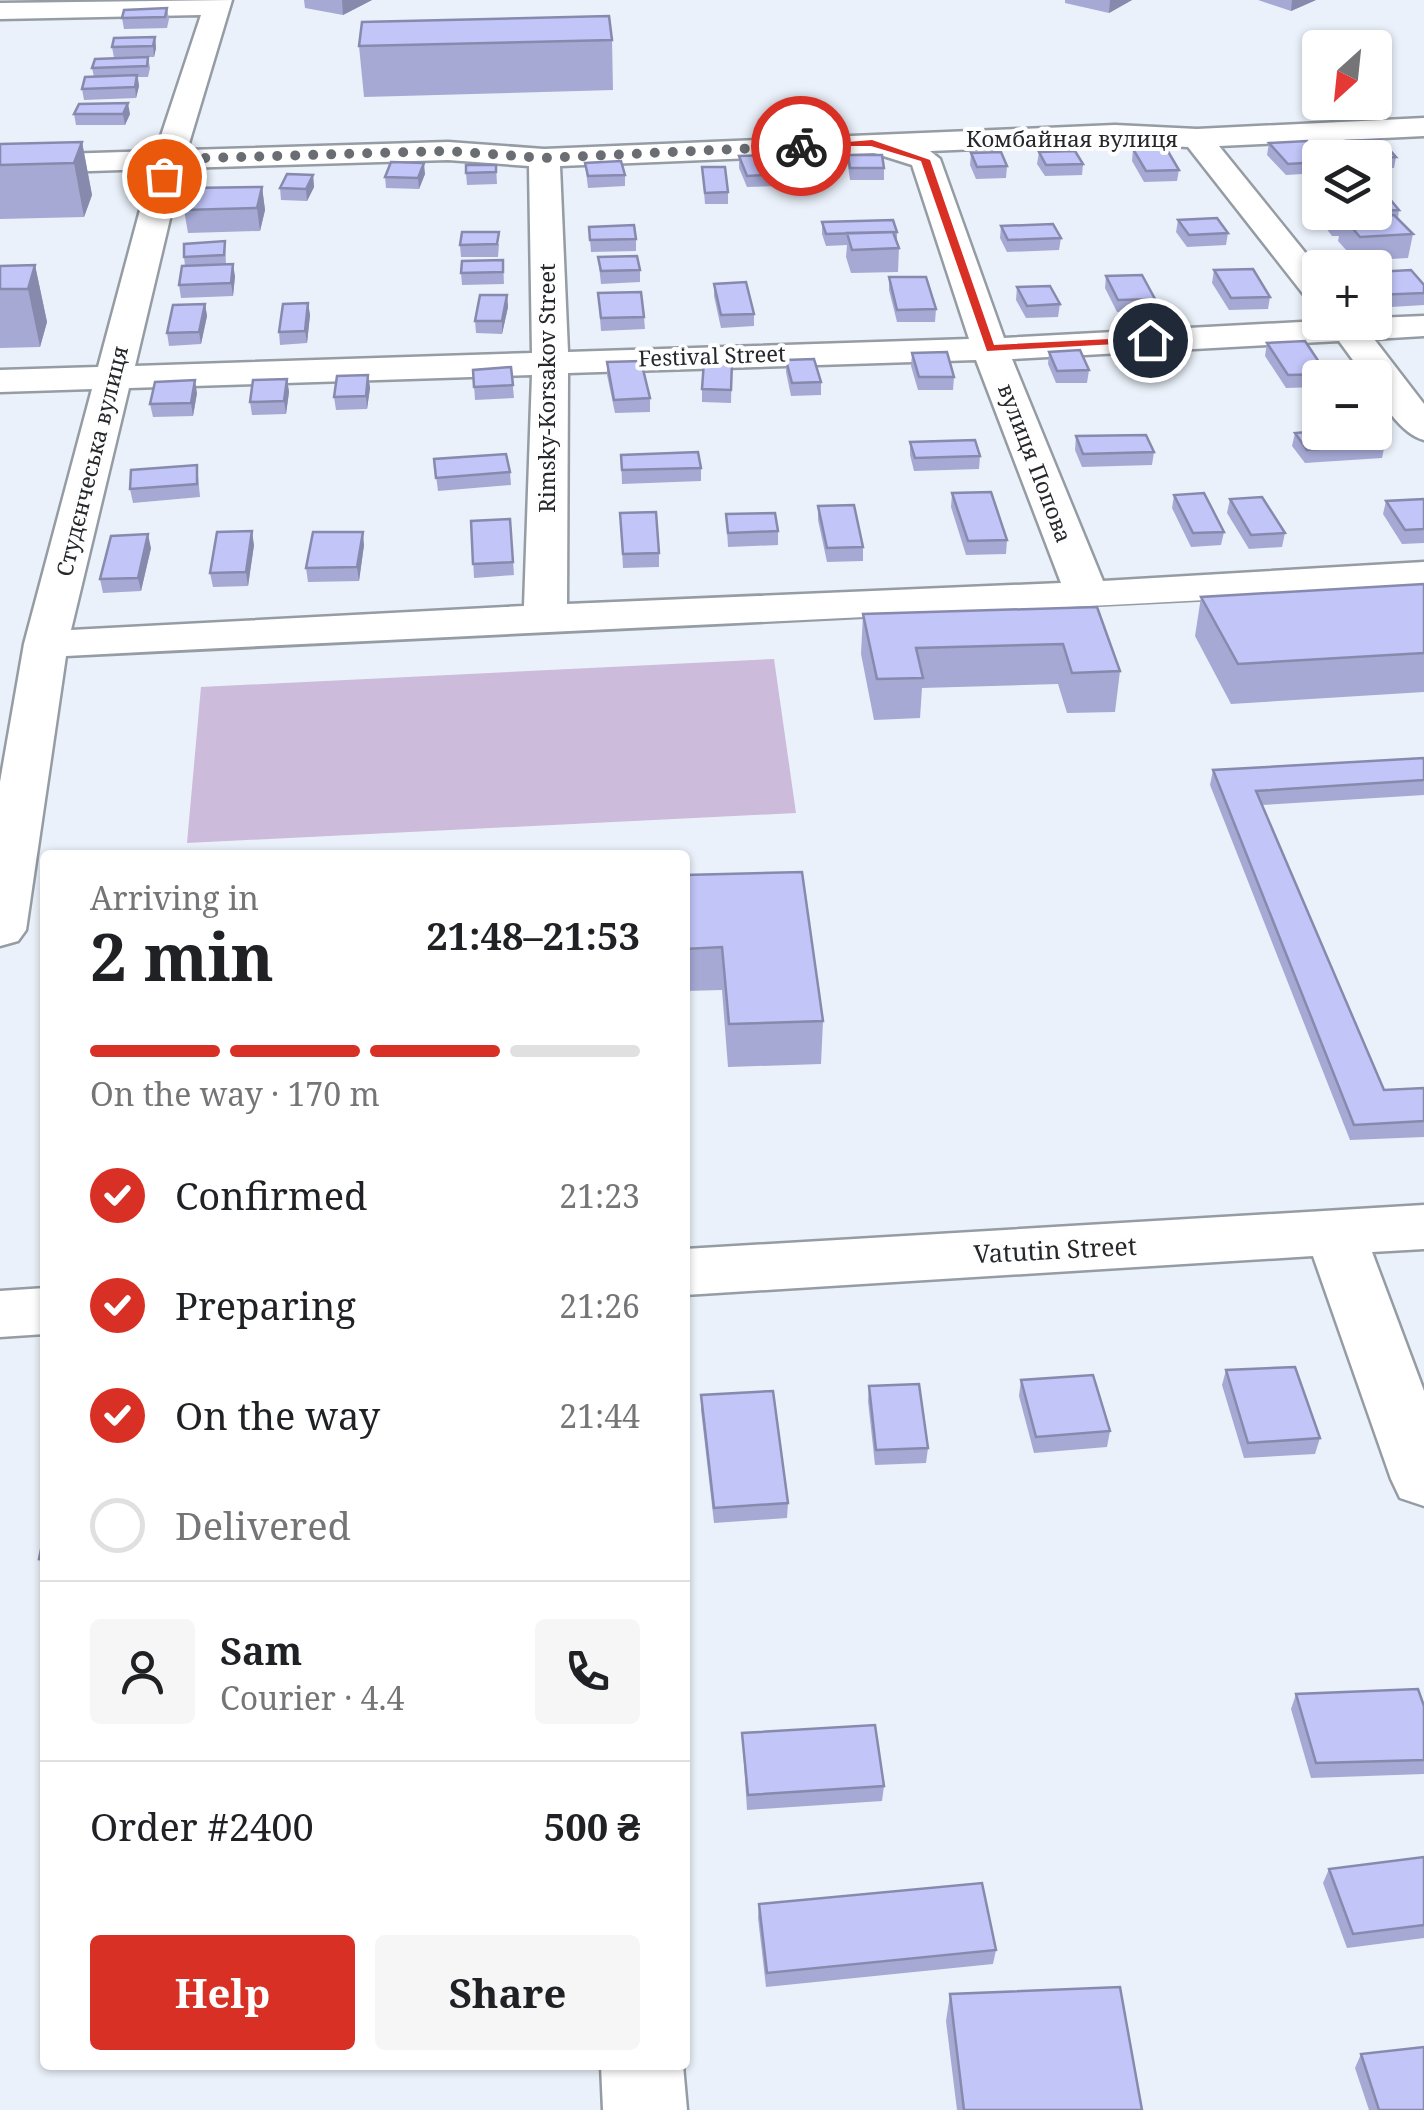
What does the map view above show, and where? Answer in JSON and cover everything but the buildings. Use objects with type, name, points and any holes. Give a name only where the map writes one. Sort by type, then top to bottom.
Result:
[{"type":"street","points":[[0,12],[218,4]]},
{"type":"street","name":"Студєнчеська вулиця","points":[[0,930],[46,644],[169,159],[218,4]]},
{"type":"street","name":"Комбайная вулиця","points":[[0,165],[448,151],[544,158],[1115,134],[1197,138],[1424,127]]},
{"type":"street","points":[[1197,138],[1302,271]]},
{"type":"street","name":"вулиця Попова","points":[[872,143],[925,160],[990,349],[1086,592]]},
{"type":"street","name":"Rimsky-Korsakov Street","points":[[544,158],[550,361],[545,618]]},
{"type":"street","name":"Festival Street","points":[[1392,326],[1424,326]]},
{"type":"street","name":"Festival Street","points":[[0,380],[990,349],[1302,329]]},
{"type":"street","points":[[1357,340],[1424,429]]},
{"type":"street","points":[[46,644],[545,618],[814,610],[1424,575]]},
{"type":"street","name":"Vatutin Street","points":[[690,1272],[1424,1227]]},
{"type":"street","points":[[1335,1234],[1424,1479]]},
{"type":"street","points":[[0,1314],[40,1312]]},
{"type":"street","points":[[642,2070],[644,2110]]},
{"type":"shaded area","points":[[774,659],[796,813],[187,843],[201,687]]},
{"type":"way so far","points":[[164,176],[169,159],[448,151],[544,158],[801,146]]},
{"type":"route","points":[[801,146],[872,143],[925,160],[990,349],[1150,340]]}]
